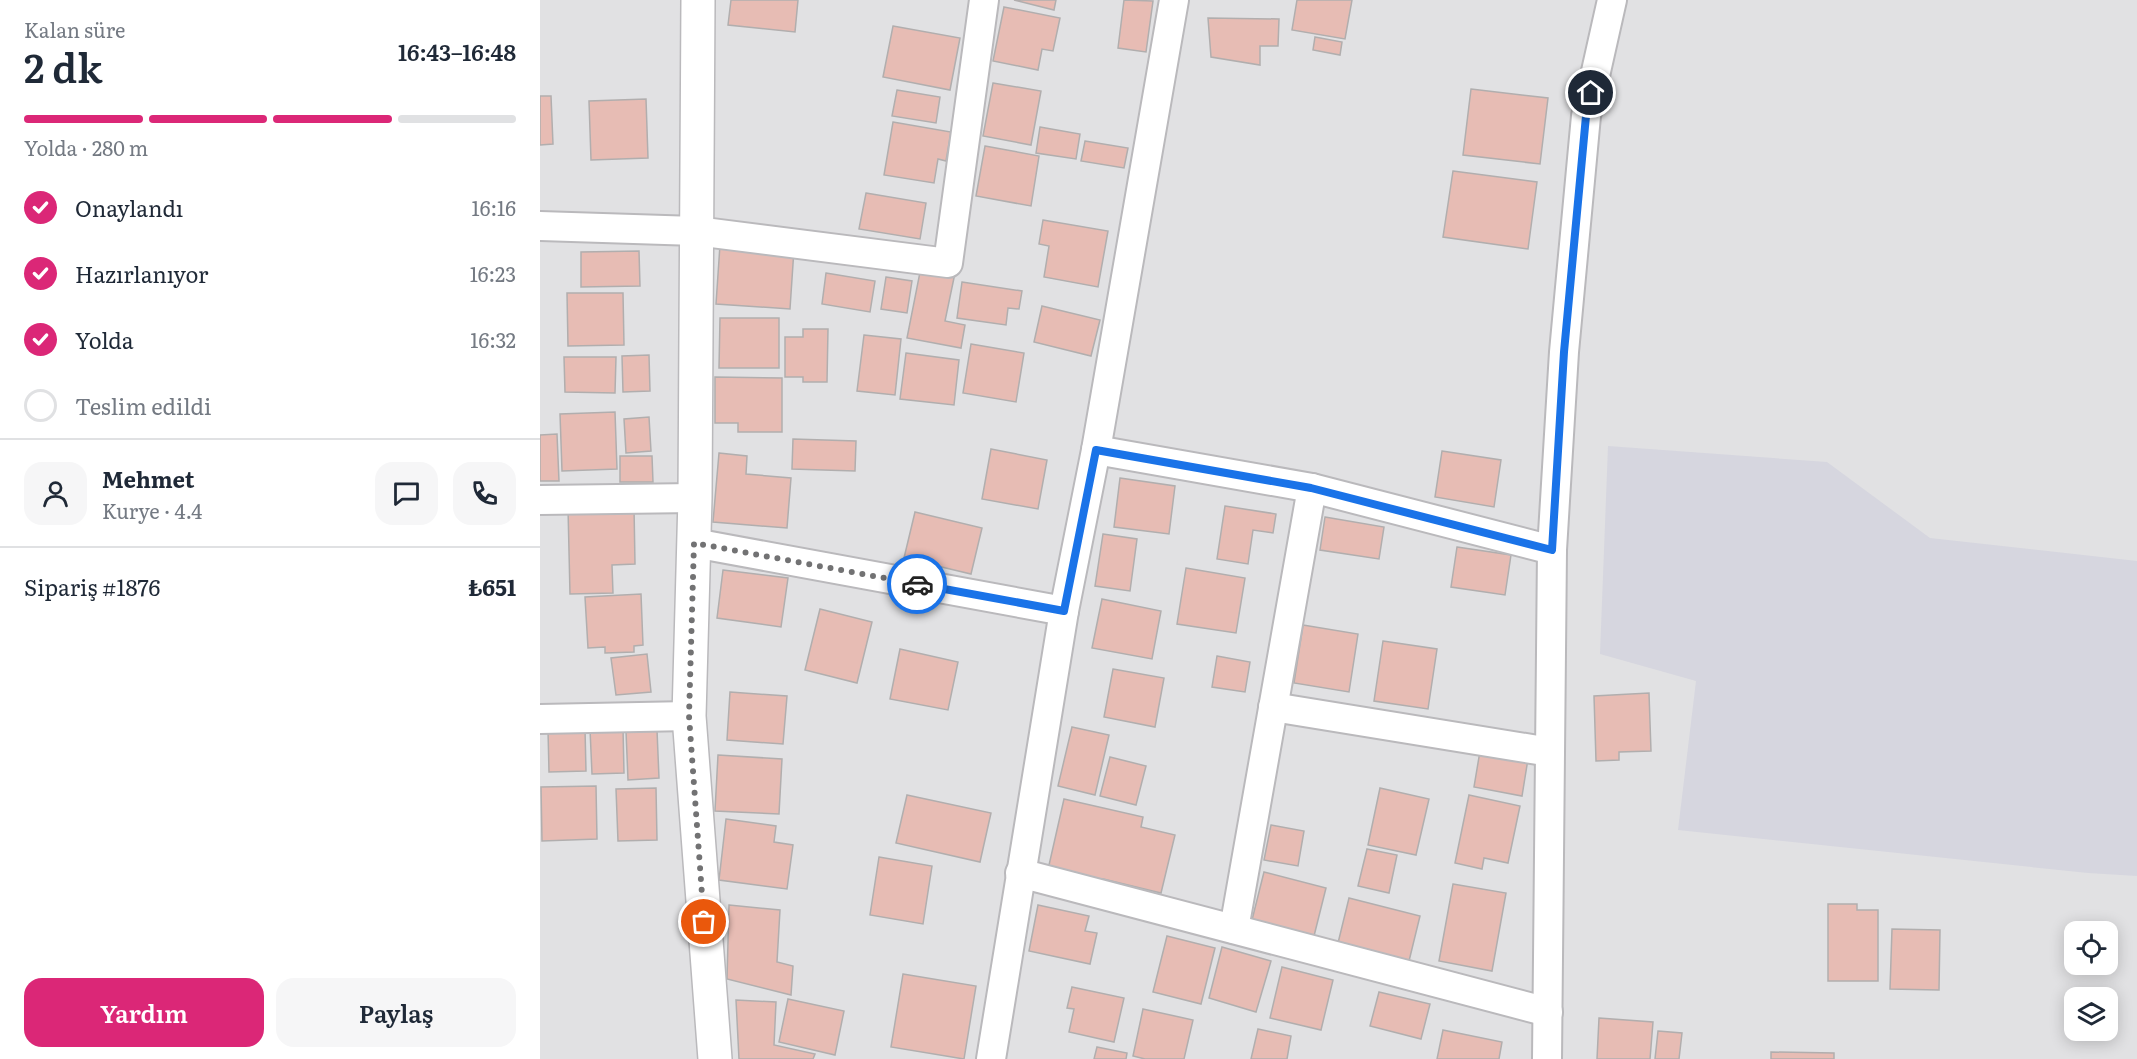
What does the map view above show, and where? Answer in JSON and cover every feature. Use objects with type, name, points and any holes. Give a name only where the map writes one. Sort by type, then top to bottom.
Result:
[{"type":"street","points":[[698,0],[695,498],[689,716],[715,1059]]},
{"type":"street","points":[[540,226],[696,231],[948,263],[984,0]]},
{"type":"street","points":[[991,1059],[1064,611],[1096,450],[1174,0]]},
{"type":"street","points":[[1546,1059],[1552,550],[1564,352],[1586,116],[1612,0]]},
{"type":"street","points":[[1096,450],[1311,488],[1552,550]]},
{"type":"street","points":[[1234,929],[1311,488]]},
{"type":"street","points":[[540,500],[695,498]]},
{"type":"street","points":[[694,543],[1064,611]]},
{"type":"street","points":[[1273,707],[1550,752]]},
{"type":"street","points":[[540,719],[689,716]]},
{"type":"street","points":[[1020,873],[1548,1012]]},
{"type":"shaded area","points":[[1608,446],[1827,462],[1930,538],[2137,561],[2137,876],[2088,873],[1678,830],[1696,681],[1600,654]]},
{"type":"building","points":[[731,0],[798,0],[795,32],[728,25]]},
{"type":"building","points":[[1014,0],[1056,0],[1054,10]]},
{"type":"building","points":[[1124,0],[1153,1],[1146,52],[1118,48]]},
{"type":"building","points":[[1297,0],[1352,0],[1345,39],[1292,30]]},
{"type":"building","points":[[1004,7],[1060,18],[1053,51],[1042,49],[1038,70],[993,61]]},
{"type":"building","points":[[1208,18],[1279,19],[1278,46],[1260,46],[1260,65],[1211,57]]},
{"type":"building","points":[[893,26],[960,38],[950,90],[883,77]]},
{"type":"building","points":[[1315,37],[1342,42],[1340,55],[1313,50]]},
{"type":"building","points":[[993,83],[1041,91],[1031,145],[983,136]]},
{"type":"building","points":[[1471,89],[1548,98],[1540,164],[1463,155]]},
{"type":"building","points":[[897,90],[940,97],[936,123],[892,116]]},
{"type":"building","points":[[540,96],[551,96],[553,144],[540,145]]},
{"type":"building","points":[[646,99],[648,158],[591,160],[589,101]]},
{"type":"building","points":[[893,122],[951,132],[946,161],[938,159],[934,183],[884,175]]},
{"type":"building","points":[[1040,127],[1080,134],[1076,159],[1036,153]]},
{"type":"building","points":[[1085,141],[1128,148],[1124,168],[1081,161]]},
{"type":"building","points":[[985,146],[1039,156],[1031,206],[976,196]]},
{"type":"building","points":[[1453,171],[1537,182],[1528,249],[1443,237]]},
{"type":"building","points":[[866,193],[926,203],[920,239],[859,229]]},
{"type":"building","points":[[1043,220],[1108,231],[1098,287],[1044,277],[1049,246],[1039,244]]},
{"type":"building","points":[[720,245],[794,249],[790,309],[716,304]]},
{"type":"building","points":[[639,251],[640,286],[581,287],[581,252]]},
{"type":"building","points":[[921,267],[955,273],[945,321],[965,325],[961,348],[907,338]]},
{"type":"building","points":[[826,273],[875,281],[870,312],[822,304]]},
{"type":"building","points":[[886,277],[912,281],[907,313],[881,309]]},
{"type":"building","points":[[962,282],[1022,291],[1019,309],[1008,308],[1006,325],[957,318]]},
{"type":"building","points":[[567,293],[623,293],[624,345],[568,346]]},
{"type":"building","points":[[1042,306],[1100,320],[1091,356],[1034,342]]},
{"type":"building","points":[[720,318],[779,318],[779,368],[719,368]]},
{"type":"building","points":[[803,329],[828,329],[827,382],[803,382],[803,377],[785,377],[785,337],[803,337]]},
{"type":"building","points":[[864,335],[901,339],[895,395],[857,391]]},
{"type":"building","points":[[971,344],[1024,353],[1016,402],[963,393]]},
{"type":"building","points":[[906,353],[959,360],[954,405],[900,399]]},
{"type":"building","points":[[649,355],[650,391],[623,392],[622,356]]},
{"type":"building","points":[[564,357],[616,357],[615,393],[565,392]]},
{"type":"building","points":[[715,377],[782,378],[782,432],[738,432],[738,423],[715,423]]},
{"type":"building","points":[[615,412],[617,469],[562,471],[560,414]]},
{"type":"building","points":[[649,417],[651,451],[626,453],[624,419]]},
{"type":"building","points":[[557,434],[559,481],[540,481],[540,435]]},
{"type":"building","points":[[793,439],[856,441],[855,471],[792,469]]},
{"type":"building","points":[[991,449],[1047,460],[1038,509],[982,499]]},
{"type":"building","points":[[1442,451],[1501,460],[1494,507],[1435,497]]},
{"type":"building","points":[[719,453],[747,456],[746,474],[791,478],[787,528],[713,522]]},
{"type":"building","points":[[620,456],[652,456],[653,482],[620,482]]},
{"type":"building","points":[[1120,478],[1175,486],[1169,534],[1114,527]]},
{"type":"building","points":[[1225,506],[1276,514],[1273,533],[1253,530],[1248,564],[1217,559]]},
{"type":"building","points":[[634,507],[635,564],[612,565],[613,593],[570,594],[568,508]]},
{"type":"building","points":[[915,512],[982,528],[971,574],[904,558]]},
{"type":"building","points":[[1325,517],[1384,527],[1379,559],[1320,550]]},
{"type":"building","points":[[1103,534],[1137,539],[1130,591],[1095,586]]},
{"type":"building","points":[[1457,547],[1511,555],[1505,595],[1451,587]]},
{"type":"building","points":[[1186,568],[1245,578],[1236,633],[1177,624]]},
{"type":"building","points":[[723,570],[788,578],[781,627],[717,618]]},
{"type":"building","points":[[641,594],[643,645],[634,646],[634,652],[605,653],[605,647],[588,648],[585,597]]},
{"type":"building","points":[[1102,599],[1161,611],[1152,659],[1092,648]]},
{"type":"building","points":[[820,609],[872,622],[857,683],[805,670]]},
{"type":"building","points":[[1303,625],[1358,634],[1349,692],[1294,683]]},
{"type":"building","points":[[1383,641],[1437,649],[1428,709],[1374,701]]},
{"type":"building","points":[[900,649],[958,662],[948,710],[890,699]]},
{"type":"building","points":[[647,654],[651,692],[616,695],[611,658]]},
{"type":"building","points":[[1217,656],[1250,662],[1245,692],[1212,687]]},
{"type":"building","points":[[1113,669],[1164,678],[1155,727],[1104,717]]},
{"type":"building","points":[[730,692],[787,696],[783,744],[727,740]]},
{"type":"building","points":[[1649,693],[1651,751],[1619,752],[1619,760],[1596,761],[1594,696]]},
{"type":"building","points":[[1072,727],[1109,735],[1095,795],[1058,786]]},
{"type":"building","points":[[623,728],[624,773],[592,774],[590,729]]},
{"type":"building","points":[[585,729],[586,771],[549,772],[548,730]]},
{"type":"building","points":[[657,730],[659,778],[628,780],[626,731]]},
{"type":"building","points":[[1480,751],[1528,759],[1522,796],[1474,787]]},
{"type":"building","points":[[718,755],[782,759],[779,814],[715,811]]},
{"type":"building","points":[[1110,757],[1146,766],[1136,805],[1100,796]]},
{"type":"building","points":[[596,786],[597,839],[542,841],[541,787]]},
{"type":"building","points":[[656,788],[657,840],[618,841],[616,789]]},
{"type":"building","points":[[1380,788],[1429,799],[1416,855],[1368,845]]},
{"type":"building","points":[[907,795],[991,813],[980,862],[896,843]]},
{"type":"building","points":[[1469,795],[1520,806],[1508,863],[1484,858],[1482,869],[1455,863]]},
{"type":"building","points":[[1064,799],[1143,817],[1141,827],[1175,835],[1161,893],[1103,879],[1102,887],[1047,874]]},
{"type":"building","points":[[726,819],[776,826],[774,842],[793,845],[787,889],[719,880]]},
{"type":"building","points":[[1271,825],[1304,831],[1298,866],[1264,860]]},
{"type":"building","points":[[1367,849],[1397,855],[1389,893],[1358,886]]},
{"type":"building","points":[[879,857],[932,866],[923,924],[870,915]]},
{"type":"building","points":[[1264,872],[1326,888],[1314,936],[1252,920]]},
{"type":"building","points":[[1453,884],[1506,893],[1492,971],[1439,961]]},
{"type":"building","points":[[1349,898],[1420,916],[1409,961],[1338,943]]},
{"type":"building","points":[[1828,904],[1857,904],[1857,910],[1878,910],[1878,981],[1828,981]]},
{"type":"building","points":[[729,905],[780,910],[777,962],[793,966],[791,995],[727,979]]},
{"type":"building","points":[[1038,905],[1089,916],[1085,931],[1097,933],[1090,964],[1029,951]]},
{"type":"building","points":[[1892,929],[1940,930],[1939,990],[1890,989]]},
{"type":"building","points":[[1167,936],[1215,948],[1201,1004],[1153,992]]},
{"type":"building","points":[[1222,947],[1271,961],[1256,1012],[1209,998]]},
{"type":"building","points":[[1282,967],[1333,980],[1321,1030],[1270,1018]]},
{"type":"building","points":[[903,974],[976,986],[964,1059],[891,1047]]},
{"type":"building","points":[[1072,987],[1124,998],[1114,1042],[1069,1032],[1074,1009],[1067,1008]]},
{"type":"building","points":[[1379,992],[1430,1004],[1421,1039],[1370,1026]]},
{"type":"building","points":[[788,999],[844,1011],[835,1055],[779,1042]]},
{"type":"building","points":[[736,1000],[776,1002],[774,1045],[815,1054],[813,1059],[739,1059]]},
{"type":"building","points":[[1143,1009],[1193,1020],[1184,1059],[1145,1059],[1133,1056]]},
{"type":"building","points":[[1599,1018],[1653,1022],[1650,1059],[1597,1059]]},
{"type":"building","points":[[1258,1029],[1291,1036],[1287,1059],[1251,1059]]},
{"type":"building","points":[[1443,1030],[1502,1042],[1499,1059],[1437,1059]]},
{"type":"building","points":[[1658,1031],[1682,1033],[1679,1059],[1655,1059]]},
{"type":"building","points":[[1097,1047],[1127,1053],[1126,1059],[1094,1059]]},
{"type":"building","points":[[1771,1052],[1834,1053],[1834,1059],[1771,1059]]},
{"type":"way so far","points":[[704,922],[689,716],[694,543],[917,584]]},
{"type":"route","points":[[917,584],[1064,611],[1096,450],[1311,488],[1552,550],[1564,352],[1586,116],[1591,93]]}]
